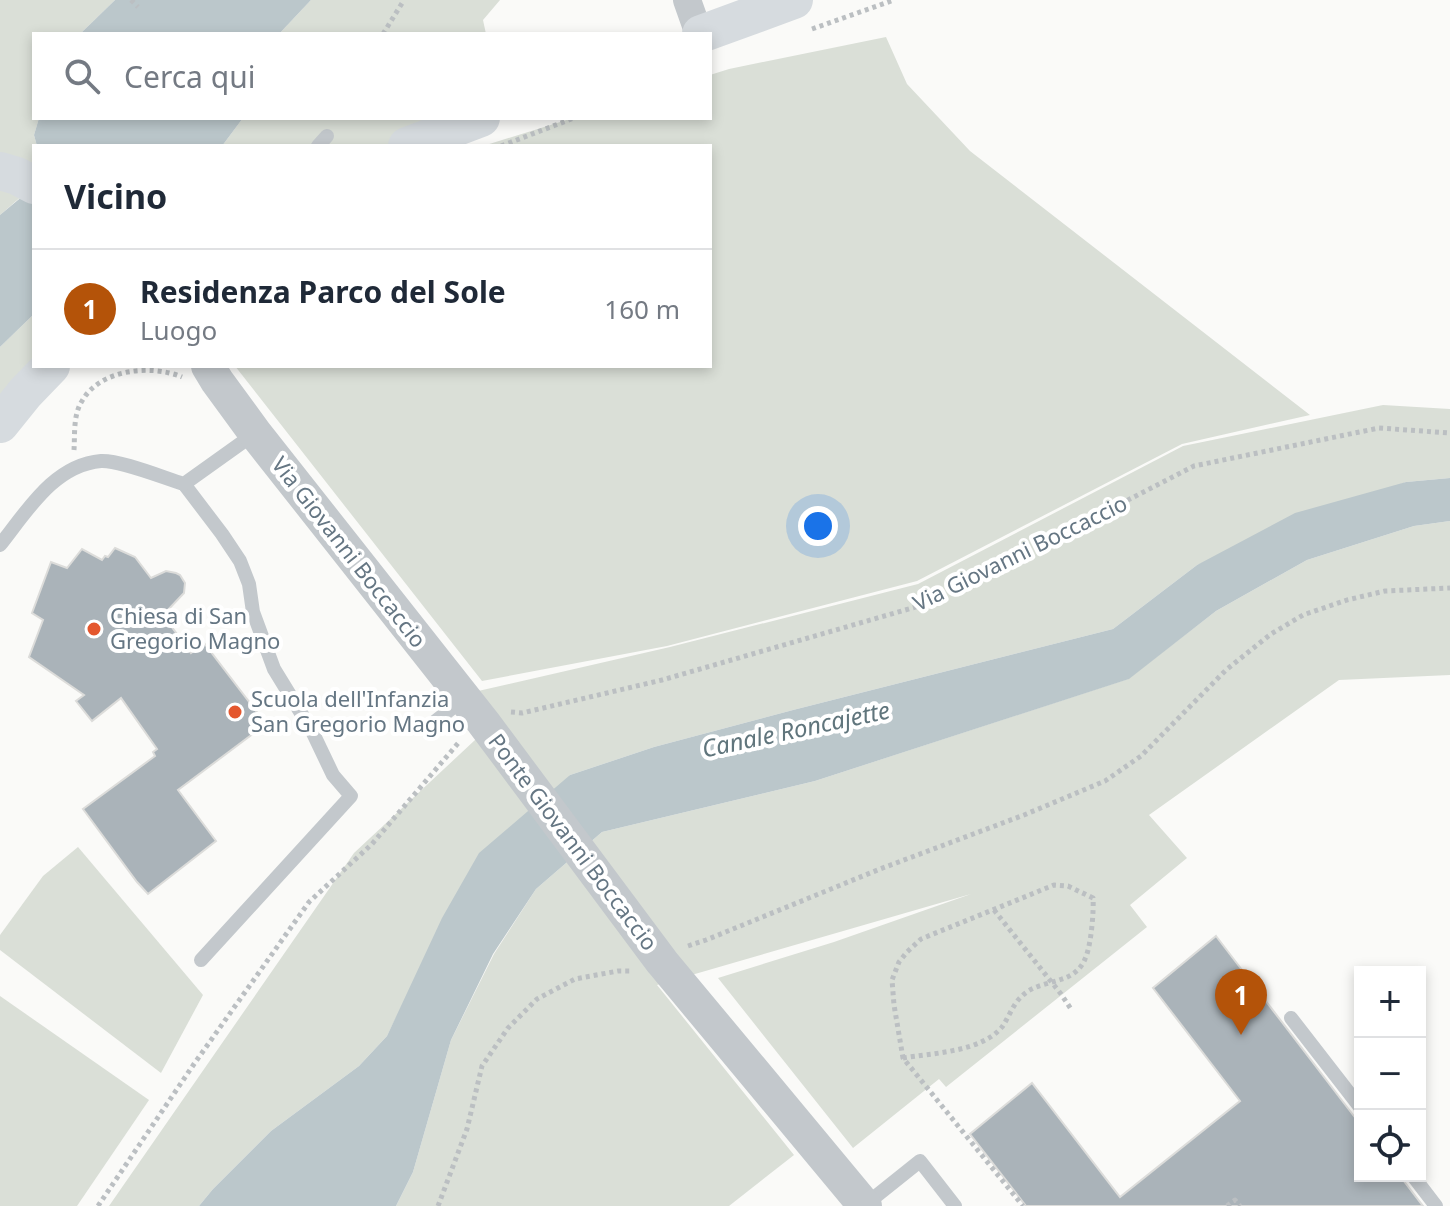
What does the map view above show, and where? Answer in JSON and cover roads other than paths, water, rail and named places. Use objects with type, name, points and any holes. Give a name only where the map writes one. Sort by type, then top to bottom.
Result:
[{"type":"main road","points":[[706,32],[794,0]]},
{"type":"main road","points":[[412,144],[476,120]]},
{"type":"main road","points":[[0,424],[49,368]]},
{"type":"street","points":[[687,0],[699,32]]},
{"type":"street","name":"Via Giovanni Boccaccio","points":[[201,373],[255,433],[483,722]]},
{"type":"street","name":"Ponte Giovanni Boccaccio","points":[[483,722],[658,960],[865,1206]]},
{"type":"lane","points":[[184,484],[255,433]]},
{"type":"lane","points":[[0,545],[42,491],[73,467],[103,461],[184,484],[240,561],[249,584],[253,612],[274,669],[312,731],[333,775],[351,796],[201,960]]},
{"type":"lane","points":[[428,727],[483,722]]},
{"type":"lane","points":[[1291,1018],[1354,1099]]},
{"type":"lane","points":[[865,1206],[920,1161],[955,1206]]},
{"type":"lane","points":[[1418,1182],[1436,1206]]},
{"type":"water","points":[[115,0],[311,0],[281,32],[82,32]]},
{"type":"water","points":[[38,120],[242,120],[224,144],[36,144],[34,135]]},
{"type":"water","points":[[24,195],[32,201],[32,316],[0,347],[0,215]]},
{"type":"water","name":"Canale Roncajette","points":[[1450,478],[1450,521],[1414,526],[1307,560],[1216,611],[1129,679],[815,781],[602,832],[536,889],[493,954],[451,1040],[413,1172],[396,1206],[199,1206],[271,1131],[359,1066],[387,1036],[442,918],[479,853],[570,775],[654,747],[1113,629],[1197,565],[1295,513],[1406,482]]},
{"type":"place","name":"Chiesa di San Gregorio Magno","points":[[94,629]]},
{"type":"place","name":"Scuola dell'Infanzia San Gregorio Magno","points":[[235,712]]},
{"type":"place","name":"Residenza Parco del Sole","points":[[1241,1035]]}]
